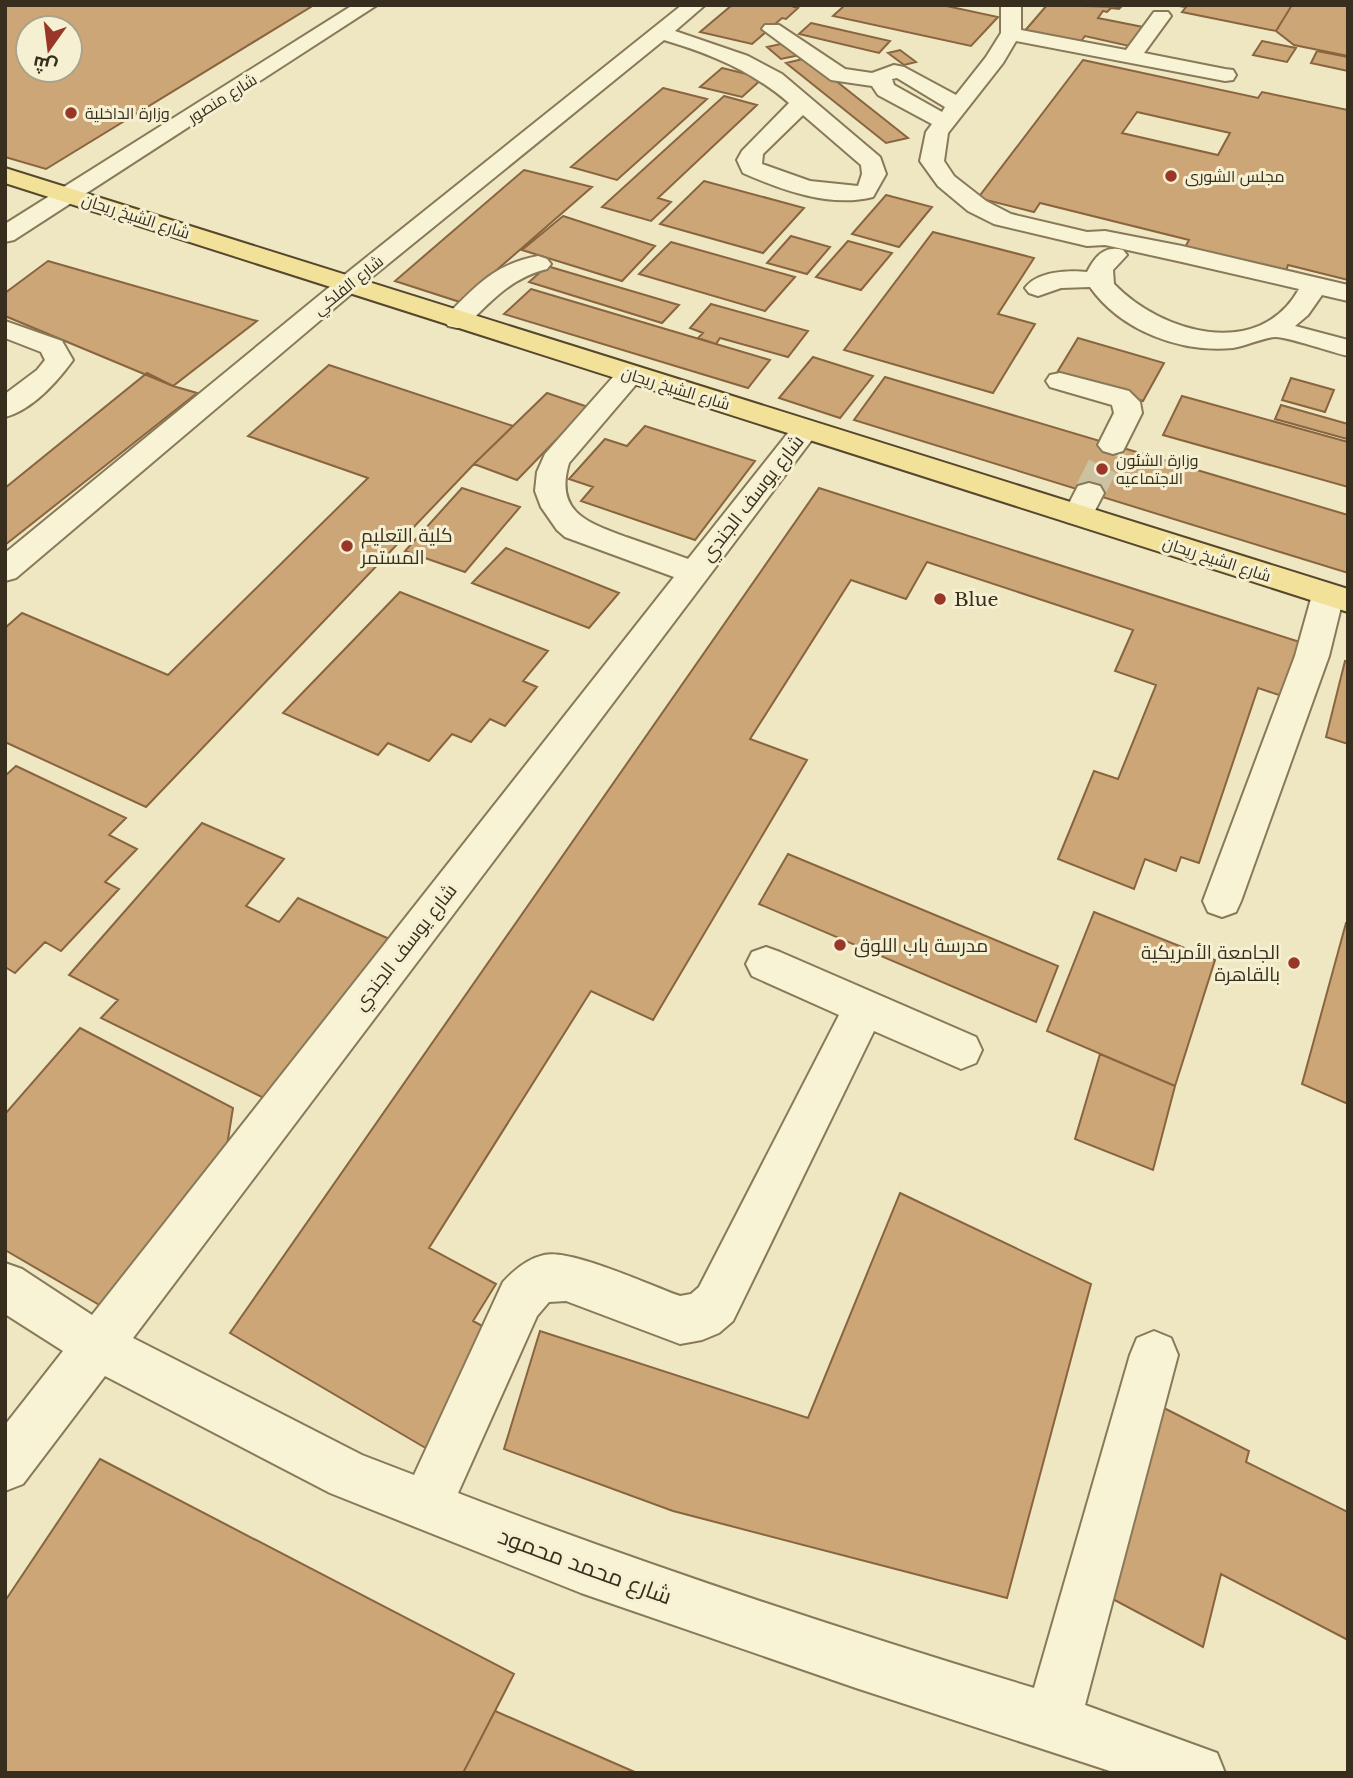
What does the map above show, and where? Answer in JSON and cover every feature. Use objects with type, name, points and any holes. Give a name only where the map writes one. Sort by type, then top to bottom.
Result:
[{"type":"main road","name":"شارع الشيخ ريحان","points":[[5,175],[806,429],[1083,504],[1338,598]]},
{"type":"street","name":"شارع منصور","points":[[5,235],[367,5]]},
{"type":"street","name":"شارع الفلكي","points":[[5,570],[347,285],[695,5]]},
{"type":"street","points":[[1011,5],[1011,34],[996,59],[950,114],[934,140],[932,161],[946,180],[977,206],[1003,219],[1087,239],[1105,238],[1309,295],[1348,313]]},
{"type":"street","points":[[1132,56],[1161,16]]},
{"type":"street","points":[[772,29],[839,75],[858,80],[880,81],[886,90],[950,114]]},
{"type":"street","points":[[660,33],[703,45],[741,60],[774,79],[872,162],[876,171],[865,192],[845,196],[751,168],[749,160],[753,151],[802,104]]},
{"type":"street","points":[[1011,34],[1225,75]]},
{"type":"street","points":[[828,218],[845,196]]},
{"type":"street","points":[[1087,239],[1114,255],[1261,297],[1348,293]]},
{"type":"street","points":[[1114,255],[1105,262],[1100,271],[1100,281],[1107,291],[1139,320],[1172,335],[1221,341],[1242,338],[1271,328],[1296,313],[1309,295]]},
{"type":"street","points":[[457,320],[507,272],[524,265],[538,264]]},
{"type":"street","points":[[1038,288],[1065,278],[1100,281]]},
{"type":"street","points":[[1271,328],[1348,348]]},
{"type":"street","points":[[5,329],[52,347],[59,360],[47,376],[5,408]]},
{"type":"street","points":[[631,374],[555,461],[549,475],[548,490],[558,512],[576,530],[694,573]]},
{"type":"street","points":[[1060,381],[1119,397],[1126,402],[1128,413],[1113,445]]},
{"type":"street","name":"شارع يوسف الجندي","points":[[5,1466],[806,429]]},
{"type":"street","points":[[1222,901],[1312,656],[1338,598]]},
{"type":"street","points":[[766,964],[961,1050]]},
{"type":"street","points":[[426,1506],[520,1299],[532,1285],[545,1278],[566,1278],[680,1320],[702,1316],[716,1304],[864,1008]]},
{"type":"street","name":"شارع محمد محمود","points":[[5,1286],[98,1346],[348,1475],[581,1567],[856,1661],[1052,1722],[1196,1773]]},
{"type":"street","points":[[1052,1722],[1154,1354]]},
{"type":"building","name":"وزارة الداخلية","points":[[5,5],[314,5],[46,169],[5,157]]},
{"type":"building","points":[[732,5],[796,5],[794,7],[798,8],[752,44],[700,32]]},
{"type":"building","points":[[845,5],[942,5],[998,17],[971,46],[833,16]]},
{"type":"building","points":[[1047,5],[1121,7],[1103,11],[1098,18],[1143,27],[1129,46],[1085,36],[1078,45],[1023,33]]},
{"type":"building","points":[[1292,5],[1348,5],[1348,56],[1294,45],[1276,31]]},
{"type":"building","points":[[1292,5],[1276,31],[1182,12],[1186,7],[1179,6]]},
{"type":"building","points":[[811,23],[890,41],[879,53],[799,34]]},
{"type":"building","points":[[1262,41],[1296,48],[1287,62],[1253,55]]},
{"type":"building","points":[[785,43],[800,55],[781,59],[767,47]]},
{"type":"building","points":[[900,50],[916,62],[904,65],[888,53]]},
{"type":"building","points":[[1317,51],[1348,57],[1348,71],[1311,63]]},
{"type":"building","points":[[807,58],[908,138],[886,143],[786,63]]},
{"type":"building","name":"مجلس الشورى","points":[[1083,60],[1258,98],[1262,92],[1348,110],[1348,280],[1288,265],[1285,274],[1184,249],[1189,240],[1040,203],[1034,212],[978,198]],"holes":[[[1137,112],[1230,133],[1218,155],[1122,133]]]},
{"type":"building","points":[[722,68],[763,78],[742,97],[700,87]]},
{"type":"building","points":[[663,88],[707,99],[617,180],[571,167]]},
{"type":"building","points":[[724,96],[757,105],[658,198],[671,202],[651,221],[602,207]]},
{"type":"building","points":[[524,170],[592,187],[460,302],[395,281]]},
{"type":"building","points":[[704,181],[804,208],[763,253],[660,224]]},
{"type":"building","points":[[886,195],[932,207],[899,247],[852,234]]},
{"type":"building","points":[[563,216],[655,246],[622,281],[522,250]]},
{"type":"building","points":[[933,232],[1034,258],[998,314],[1035,324],[993,393],[844,350]]},
{"type":"building","points":[[791,236],[830,247],[807,274],[767,263]]},
{"type":"building","points":[[848,241],[892,253],[861,290],[816,277]]},
{"type":"building","points":[[671,242],[795,277],[765,311],[639,274]]},
{"type":"building","points":[[48,261],[257,321],[173,386],[5,316],[5,293]]},
{"type":"building","points":[[547,266],[679,305],[662,323],[529,282]]},
{"type":"building","points":[[531,289],[770,360],[748,388],[504,314]]},
{"type":"building","points":[[711,304],[808,331],[788,357],[720,338],[716,344],[698,338],[703,333],[690,328]]},
{"type":"building","points":[[1078,338],[1164,363],[1143,401],[1055,376]]},
{"type":"building","points":[[813,357],[873,376],[840,418],[779,398]]},
{"type":"building","name":"كلية التعليم المستمر","points":[[329,365],[513,426],[146,807],[5,742],[5,628],[22,613],[168,675],[368,478],[248,436]]},
{"type":"building","points":[[147,373],[173,386],[197,393],[5,545],[5,488]]},
{"type":"building","name":"وزارة الشئون الاجتماعيه","points":[[885,377],[1348,515],[1348,573],[854,420]]},
{"type":"building","points":[[1291,378],[1334,390],[1325,412],[1282,400]]},
{"type":"building","points":[[547,393],[588,407],[517,480],[474,464]]},
{"type":"building","points":[[1182,396],[1348,442],[1348,487],[1163,435]]},
{"type":"building","points":[[1281,405],[1348,424],[1347,439],[1275,419]]},
{"type":"building","points":[[645,426],[755,461],[695,540],[581,501],[593,487],[569,479],[605,439],[627,446]]},
{"type":"building","points":[[462,488],[520,507],[465,572],[405,551]]},
{"type":"building","points":[[819,488],[1306,644],[1288,698],[1258,688],[1199,863],[1181,857],[1176,871],[1145,859],[1134,889],[1058,859],[1094,771],[1118,779],[1156,685],[1115,671],[1133,630],[927,562],[906,599],[851,580],[750,739],[807,760],[653,1020],[591,991],[429,1248],[496,1284],[473,1321],[501,1336],[434,1453],[230,1333]]},
{"type":"building","points":[[506,548],[619,593],[589,628],[472,583]]},
{"type":"building","points":[[400,592],[548,651],[523,681],[537,687],[505,726],[490,719],[471,742],[452,734],[429,761],[388,743],[378,755],[283,713]]},
{"type":"building","points":[[1345,661],[1348,662],[1348,744],[1326,737]]},
{"type":"building","points":[[16,766],[126,818],[109,835],[137,849],[105,882],[119,889],[61,951],[45,942],[15,973],[5,967],[5,776]]},
{"type":"building","points":[[202,823],[284,859],[246,906],[279,922],[298,898],[396,942],[278,1105],[101,1018],[118,1000],[69,975]]},
{"type":"building","points":[[788,854],[1058,966],[1036,1022],[759,904]]},
{"type":"building","points":[[1094,912],[1215,960],[1175,1086],[1047,1031]]},
{"type":"building","points":[[1348,923],[1348,1104],[1302,1084]]},
{"type":"building","points":[[80,1028],[233,1108],[226,1152],[108,1310],[5,1250],[5,1114]]},
{"type":"building","points":[[1100,1054],[1175,1086],[1153,1170],[1075,1139]]},
{"type":"building","points":[[900,1193],[1091,1284],[1007,1598],[673,1511],[504,1449],[540,1331],[808,1418]]},
{"type":"building","points":[[1158,1405],[1249,1451],[1246,1462],[1348,1512],[1348,1640],[1221,1574],[1203,1647],[1105,1595]]},
{"type":"building","points":[[100,1459],[514,1674],[463,1773],[5,1773],[5,1601]]},
{"type":"building","points":[[495,1711],[637,1773],[463,1773]]},
{"type":"tunnel","points":[[1089,493],[1113,445]]},
{"type":"place","name":"وزارة الداخلية","points":[[71,113]]},
{"type":"place","name":"مجلس الشورى","points":[[1171,176]]},
{"type":"place","name":"وزارة الشئون الاجتماعيه","points":[[1102,469]]},
{"type":"place","name":"كلية التعليم المستمر","points":[[347,546]]},
{"type":"place","name":"Blue","points":[[940,599]]},
{"type":"place","name":"مدرسة باب اللوق","points":[[840,945]]},
{"type":"place","name":"الجامعة الأمريكية بالقاهرة","points":[[1294,963]]}]
